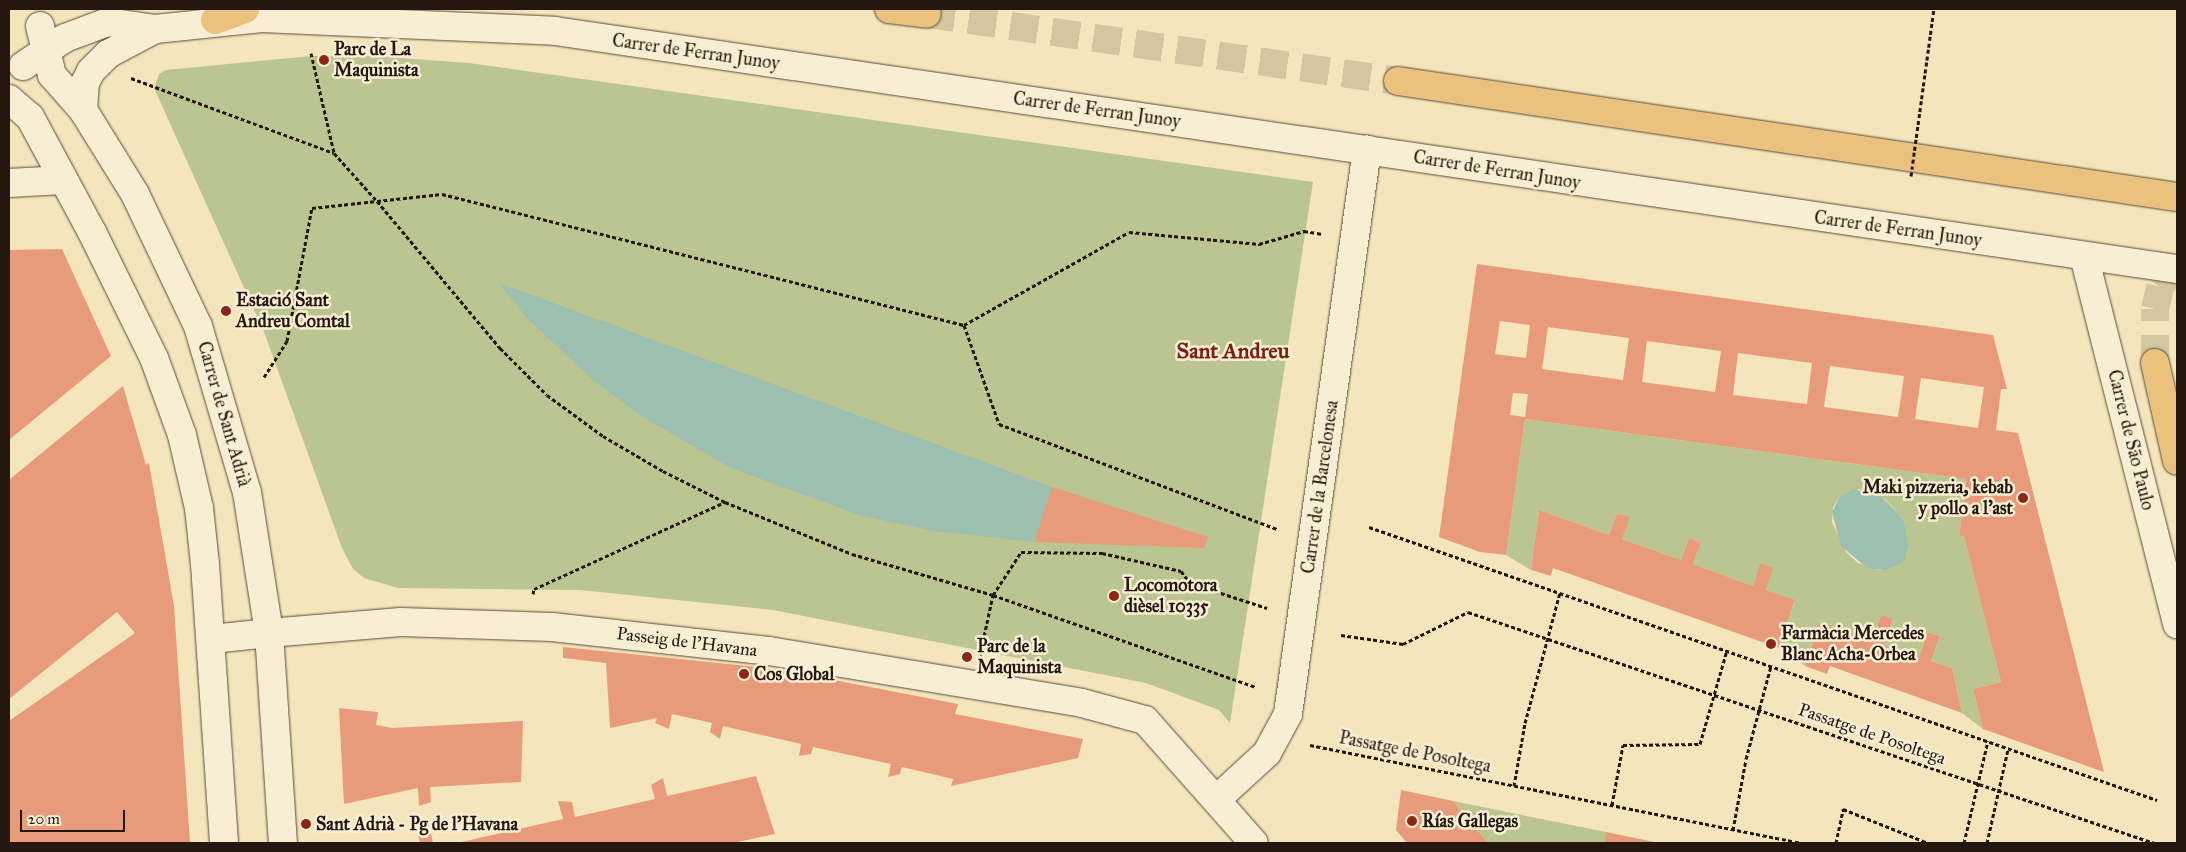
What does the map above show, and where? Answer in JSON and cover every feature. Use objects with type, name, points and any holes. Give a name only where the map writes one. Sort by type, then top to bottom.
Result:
[{"type":"highway","points":[[215,20],[245,9]]},
{"type":"highway","points":[[889,9],[927,14]]},
{"type":"highway","points":[[1398,81],[2177,197]]},
{"type":"highway","points":[[2155,362],[2177,461]]},
{"type":"street","name":"Carrer de Ferran Junoy","points":[[39,28],[102,23],[155,28],[215,20],[270,18],[555,31],[2177,269]]},
{"type":"street","points":[[16,71],[38,41],[39,28]]},
{"type":"street","name":"Carrer de Sant Adrià","points":[[39,28],[52,76],[83,110],[135,194],[198,326],[247,492],[269,633],[283,843]]},
{"type":"street","points":[[83,110],[85,84],[91,71],[108,54],[155,28]]},
{"type":"street","points":[[9,99],[30,118],[64,180],[154,358],[182,435],[199,508],[212,638],[224,843]]},
{"type":"street","name":"Carrer de la Barcelonesa","points":[[1217,799],[1267,753],[1288,714],[1367,150]]},
{"type":"street","points":[[9,183],[64,180]]},
{"type":"street","name":"Carrer de São Paulo","points":[[2084,256],[2177,624]]},
{"type":"street","name":"Passeig de l'Havana","points":[[212,638],[401,622],[552,627],[724,645],[961,681],[1082,703],[1145,720],[1254,843]]},
{"type":"path","points":[[1911,176],[1934,9]]},
{"type":"path","points":[[310,50],[334,153]]},
{"type":"path","points":[[131,78],[334,153],[377,201],[500,348],[547,395],[602,436],[726,502],[852,554],[993,595],[1255,687]]},
{"type":"path","points":[[264,377],[287,341],[312,208],[442,194],[964,325],[1129,232],[1259,244],[1304,231],[1323,234]]},
{"type":"path","points":[[964,325],[999,424],[1279,530]]},
{"type":"path","points":[[533,597],[534,589],[726,502]]},
{"type":"path","name":"Passatge de Posoltega","points":[[1369,527],[2157,800]]},
{"type":"path","points":[[980,656],[993,595],[1021,552],[1102,552],[1181,571],[1190,582],[1267,608]]},
{"type":"path","points":[[1514,786],[1525,723],[1560,592]]},
{"type":"path","name":"Passatge de Posoltega","points":[[1341,635],[1403,644],[1468,612],[2115,832],[2154,843]]},
{"type":"path","points":[[1612,805],[1622,745],[1700,744],[1727,650]]},
{"type":"path","points":[[1733,830],[1757,710],[1771,666]]},
{"type":"path","points":[[1964,843],[1988,741]]},
{"type":"path","name":"Passatge de Posoltega","points":[[1310,744],[1802,843]]},
{"type":"path","points":[[1987,843],[2008,749]]},
{"type":"path","points":[[1836,843],[1843,809],[1928,843]]},
{"type":"green space","points":[[311,56],[372,56],[469,63],[1313,182],[1230,723],[1219,710],[1146,683],[773,610],[580,590],[398,588],[364,578],[353,569],[342,548],[264,332],[154,88],[159,74],[166,70]]},
{"type":"green space","points":[[1525,419],[1966,479],[1959,537],[1964,536],[2001,682],[1973,689],[1983,729],[1962,713],[1952,668],[1931,661],[1940,636],[1928,632],[1919,657],[1884,645],[1893,620],[1881,615],[1872,640],[1820,622],[1805,666],[1779,648],[1795,601],[1766,590],[1772,568],[1760,563],[1753,586],[1693,564],[1701,542],[1689,538],[1681,560],[1622,539],[1629,517],[1617,513],[1609,535],[1539,510],[1531,570],[1506,555]],"holes":[[[1859,489],[1884,498],[1904,520],[1907,553],[1892,568],[1880,570],[1858,563],[1846,552],[1832,522],[1833,507],[1839,498]]]},
{"type":"green space","points":[[1453,801],[1606,832],[1604,843],[1488,843]]},
{"type":"shaded area","points":[[499,283],[1052,487],[1034,542],[933,531],[859,515],[731,468],[641,416],[594,381],[527,318]]},
{"type":"shaded area","points":[[1853,489],[1881,496],[1904,520],[1908,546],[1905,559],[1897,566],[1885,570],[1867,568],[1841,546],[1832,512],[1839,498]]},
{"type":"building","points":[[62,249],[111,356],[9,440],[9,250]]},
{"type":"building","points":[[1477,264],[1993,335],[2007,389],[2001,389],[1996,430],[2018,433],[2104,772],[1983,729],[1973,689],[2001,682],[1964,536],[1959,537],[1966,479],[1525,419],[1506,555],[1480,552],[1439,537]],"holes":[[[1500,321],[1530,325],[1526,358],[1495,354]],[[1548,327],[1629,338],[1623,380],[1542,369]],[[1647,341],[1721,351],[1715,392],[1642,382]],[[1738,353],[1812,363],[1807,404],[1733,395]],[[1830,366],[1904,376],[1898,417],[1824,407]],[[1921,378],[1984,387],[1978,428],[1915,419]],[[1513,393],[1528,394],[1525,417],[1510,415]]]},
{"type":"building","points":[[123,386],[146,465],[149,463],[174,606],[190,843],[9,843],[9,721],[135,633],[117,612],[9,699],[9,480]]},
{"type":"building","points":[[1052,487],[1208,537],[1204,548],[1034,542]]},
{"type":"building","points":[[1539,510],[1609,535],[1617,513],[1630,517],[1622,539],[1681,560],[1689,538],[1701,542],[1693,564],[1753,586],[1760,563],[1773,568],[1766,590],[1795,600],[1779,648],[1553,568],[1551,576],[1531,570]]},
{"type":"building","points":[[1881,615],[1893,619],[1884,645],[1919,657],[1928,632],[1940,636],[1931,661],[1952,668],[1962,713],[1830,666],[1827,674],[1805,666],[1820,622],[1872,640]]},
{"type":"building","points":[[563,647],[777,669],[958,704],[955,714],[1083,739],[1078,758],[951,786],[953,779],[902,767],[900,774],[888,777],[891,764],[813,747],[811,754],[799,756],[801,744],[723,726],[720,739],[710,732],[712,723],[672,714],[669,729],[655,723],[657,718],[610,728],[606,663],[563,658]]},
{"type":"building","points":[[339,708],[378,712],[376,725],[392,728],[523,721],[521,782],[430,787],[431,802],[419,806],[418,788],[344,804]]},
{"type":"building","points":[[756,776],[775,834],[733,843],[457,843],[563,819],[558,801],[572,802],[575,817],[655,799],[651,785],[663,778],[667,796]]},
{"type":"building","points":[[1401,790],[1453,801],[1488,843],[1407,843],[1396,830]]},
{"type":"building","points":[[417,832],[431,833],[433,843],[420,843]]},
{"type":"building","points":[[1606,832],[1654,842],[1654,843],[1604,843]]},
{"type":"tunnel","points":[[927,14],[1398,81]]},
{"type":"tunnel","points":[[2155,363],[2155,309],[2160,287],[2177,262]]},
{"type":"place","name":"Parc de La Maquinista","points":[[324,60]]},
{"type":"place","name":"Estació Sant Andreu Comtal","points":[[226,311]]},
{"type":"place","name":"Maki pizzeria, kebab y pollo a l'ast","points":[[2023,498]]},
{"type":"place","name":"Locomotora dièsel 10335","points":[[1114,596]]},
{"type":"place","name":"Farmàcia Mercedes Blanc Acha-Orbea","points":[[1771,644]]},
{"type":"place","name":"Parc de la Maquinista","points":[[967,657]]},
{"type":"place","name":"Cos Global","points":[[744,674]]},
{"type":"place","name":"Rías Gallegas","points":[[1412,821]]},
{"type":"place","name":"Sant Adrià - Pg de l'Havana","points":[[306,824]]},
{"type":"district","name":"Sant Andreu","points":[[1233,351]]}]
